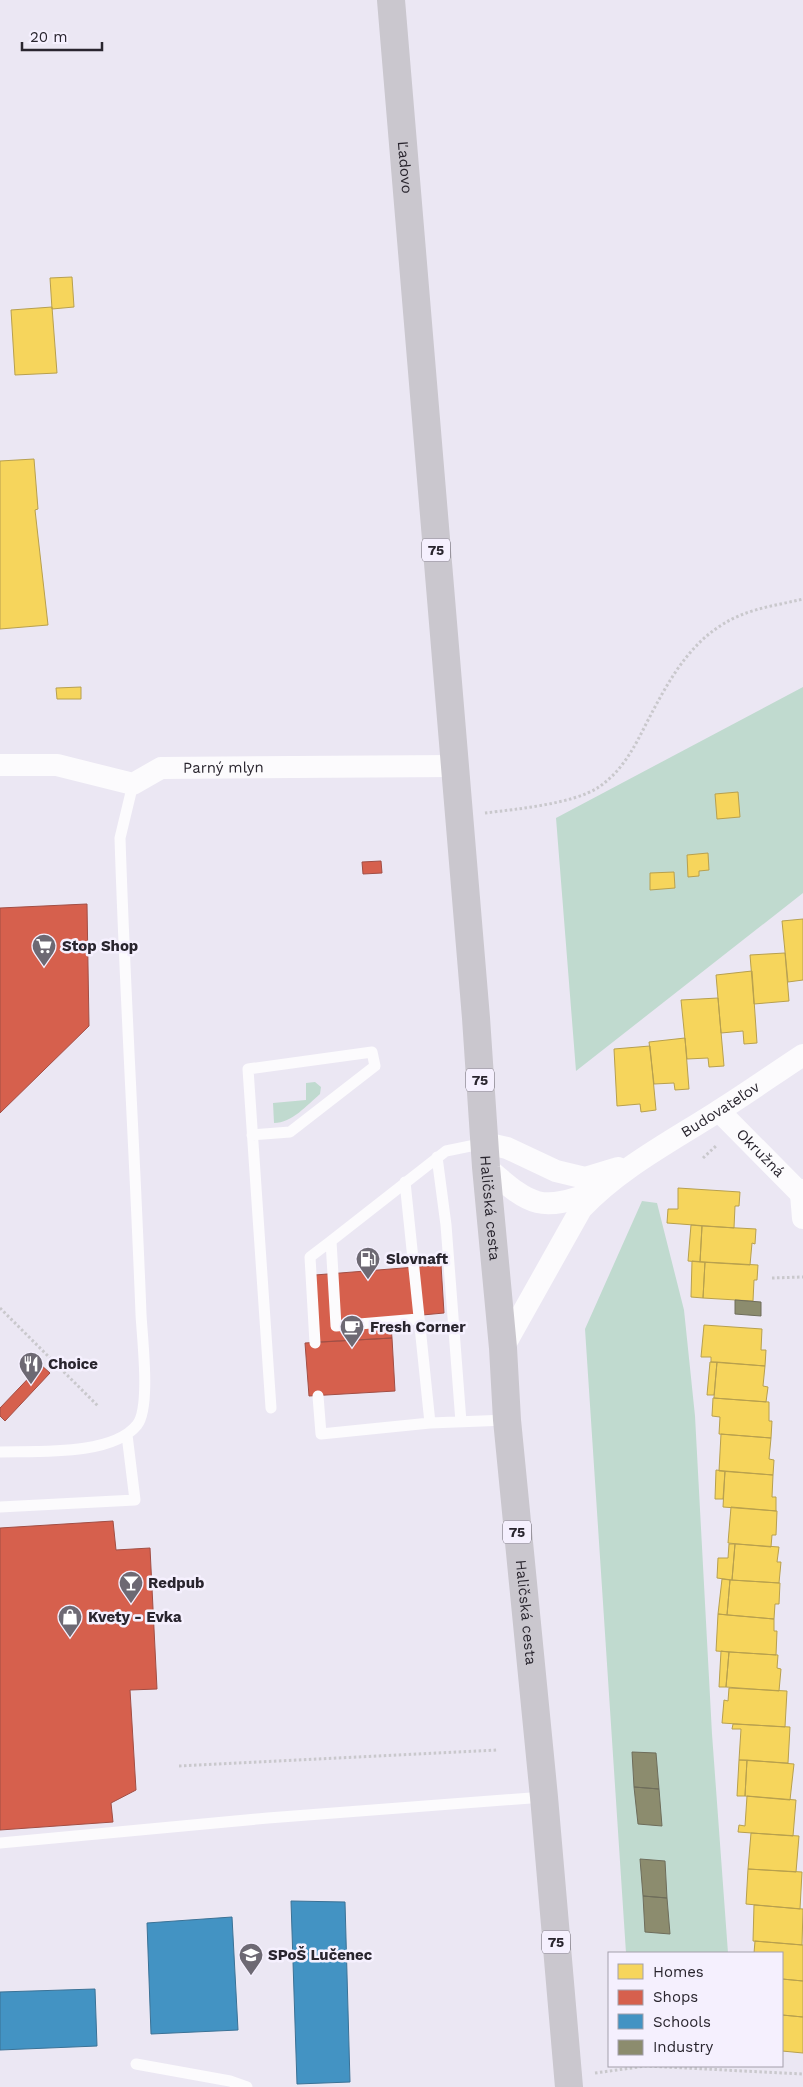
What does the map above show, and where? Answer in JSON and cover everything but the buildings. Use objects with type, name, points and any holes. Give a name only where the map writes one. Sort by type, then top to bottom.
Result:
[{"type":"main road","name":"Ľadovo","points":[[391,0],[454,766]]},
{"type":"main road","name":"75","points":[[454,766],[458,817]]},
{"type":"main road","name":"Haličská cesta","points":[[458,817],[503,1348],[507,1420],[544,1797],[569,2087]]},
{"type":"street","points":[[0,765],[57,764],[133,784]]},
{"type":"street","name":"Parný mlyn","points":[[133,784],[161,768],[454,766]]},
{"type":"street","name":"Budovateľov","points":[[503,1348],[581,1209],[598,1190],[636,1162],[719,1111],[803,1055]]},
{"type":"street","name":"Okružná","points":[[719,1111],[802,1192],[803,1218]]},
{"type":"street","name":"Budovateľov","points":[[598,1190],[560,1203],[532,1202],[516,1192],[486,1155],[507,1148],[556,1171],[585,1178],[636,1162]]},
{"type":"lane","points":[[0,1452],[89,1448],[113,1442],[127,1435],[138,1424],[142,1416],[144,1394],[120,838],[133,784]]},
{"type":"lane","points":[[252,1135],[290,1132],[375,1066],[372,1052],[248,1069],[252,1135],[271,1408]]},
{"type":"lane","points":[[315,1343],[310,1257],[446,1150],[486,1155]]},
{"type":"lane","points":[[436,1157],[446,1225],[461,1422]]},
{"type":"lane","points":[[405,1182],[430,1423]]},
{"type":"lane","points":[[331,1240],[336,1326],[418,1319]]},
{"type":"lane","points":[[318,1396],[321,1434],[430,1423],[507,1420]]},
{"type":"lane","points":[[0,1507],[135,1500],[127,1435]]},
{"type":"lane","points":[[0,1843],[260,1819],[544,1797]]},
{"type":"lane","points":[[136,2064],[230,2081],[246,2087]]},
{"type":"path","points":[[458,817],[523,808],[572,798],[598,788],[613,776],[632,753],[670,679],[687,655],[713,629],[741,615],[803,599]]},
{"type":"path","points":[[772,1278],[803,1277]]},
{"type":"path","points":[[0,1308],[98,1406]]},
{"type":"path","points":[[179,1766],[497,1750]]},
{"type":"path","points":[[595,2073],[639,2067]]},
{"type":"path","points":[[666,2067],[803,2074]]},
{"type":"green space","points":[[803,687],[803,893],[576,1071],[556,818]]},
{"type":"green space","points":[[315,1082],[321,1087],[320,1094],[293,1117],[274,1123],[273,1103],[306,1100],[306,1083]]},
{"type":"green space","points":[[642,1201],[657,1203],[684,1310],[695,1416],[712,1734],[728,1952],[626,1952],[585,1329]]},
{"type":"place","name":"Stop Shop","points":[[44,967]]},
{"type":"place","name":"Slovnaft","points":[[368,1280]]},
{"type":"place","name":"Fresh Corner","points":[[352,1348]]},
{"type":"place","name":"Choice","points":[[31,1385]]},
{"type":"place","name":"Redpub","points":[[131,1604]]},
{"type":"place","name":"Kvety - Evka","points":[[70,1638]]},
{"type":"place","name":"SPoŠ Lučenec","points":[[251,1976]]}]
